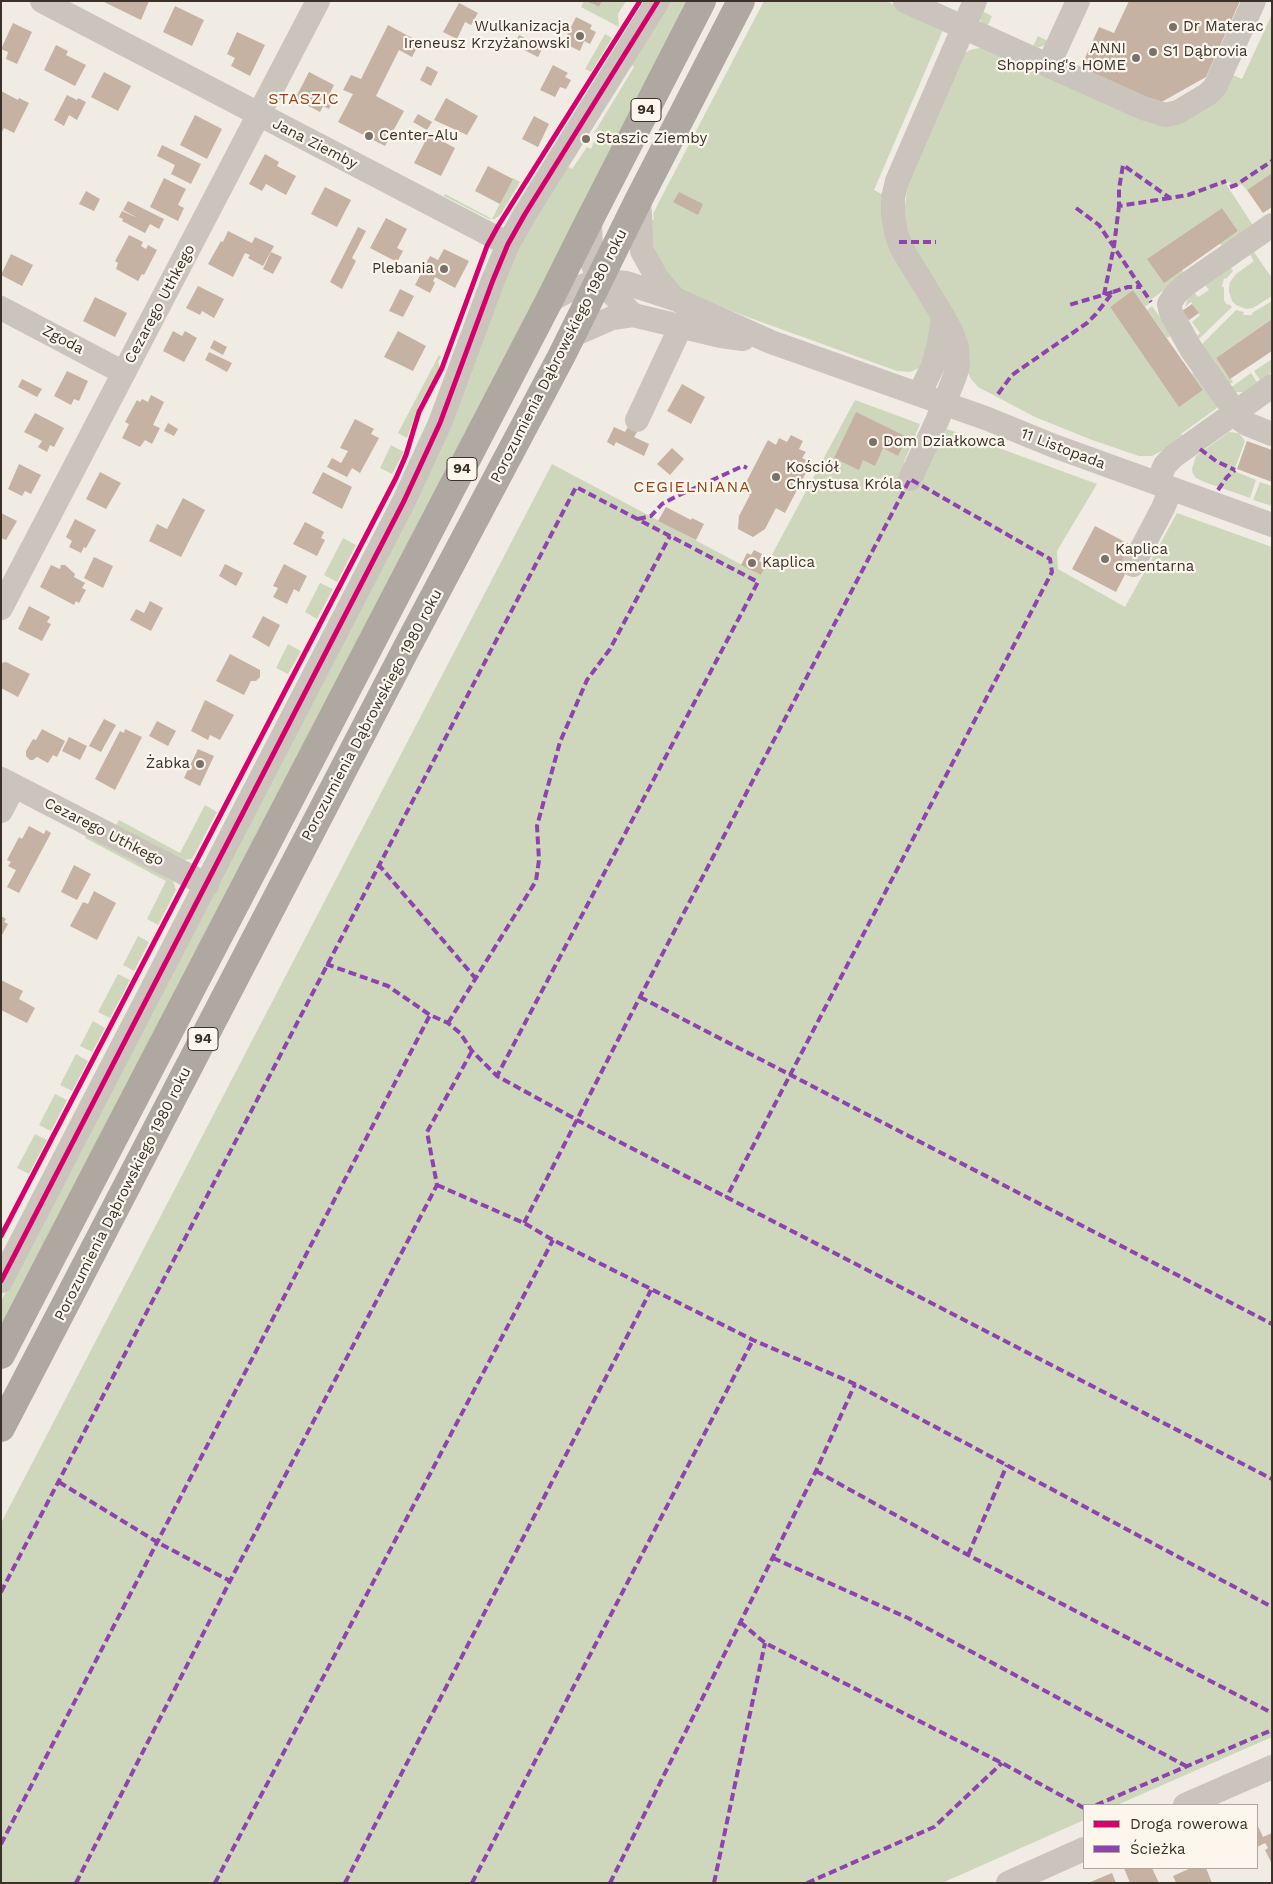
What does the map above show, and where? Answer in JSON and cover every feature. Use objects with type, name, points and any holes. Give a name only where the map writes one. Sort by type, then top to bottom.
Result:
[{"type":"main road","name":"94","points":[[1,1355],[550,300],[702,1]]},
{"type":"main road","name":"Porozumienia Dąbrowskiego 1980 roku","points":[[1,1428],[392,675],[572,336],[639,199],[741,1]]},
{"type":"street","name":"Jana Ziemby","points":[[42,1],[508,244]]},
{"type":"street","name":"Cezarego Uthkego","points":[[1,608],[318,1]]},
{"type":"street","points":[[1,1282],[348,612],[418,471],[440,423],[508,244],[658,1]]},
{"type":"street","points":[[905,1],[1157,113],[1166,115],[1172,114],[1208,94],[1215,87],[1254,1]]},
{"type":"street","points":[[910,479],[944,403],[958,366],[957,348],[952,333],[902,249],[896,233],[893,198],[897,181],[975,1]]},
{"type":"street","points":[[1049,64],[1078,1]]},
{"type":"street","points":[[639,199],[642,251],[657,278],[674,299]]},
{"type":"street","points":[[590,219],[591,255],[599,280],[633,315]]},
{"type":"street","points":[[1272,225],[1184,286],[1175,294],[1169,304],[1171,314],[1191,348],[1235,412],[1247,424],[1272,434]]},
{"type":"street","points":[[550,300],[599,280]]},
{"type":"street","name":"11 Listopada","points":[[599,280],[626,283],[674,299],[770,342],[988,418],[1054,446],[1272,525]]},
{"type":"street","name":"Zgoda","points":[[1,308],[124,373]]},
{"type":"street","points":[[572,336],[612,318],[633,315]]},
{"type":"street","name":"11 Listopada","points":[[633,315],[720,336],[770,342]]},
{"type":"street","points":[[919,394],[933,366],[943,318]]},
{"type":"street","points":[[637,420],[681,326]]},
{"type":"street","points":[[1134,565],[1163,508],[1165,466],[1174,456],[1272,386]]},
{"type":"street","name":"Cezarego Uthkego","points":[[8,782],[207,885]]},
{"type":"street","points":[[1,811],[8,782]]},
{"type":"street","points":[[1186,1804],[1272,1767]]},
{"type":"street","points":[[1008,1883],[1083,1849]]},
{"type":"green space","points":[[584,1],[599,7],[602,1],[626,1],[618,14],[619,27],[581,7]]},
{"type":"green space","points":[[668,1],[691,1],[547,280],[543,281],[543,286],[486,396],[483,397],[483,402],[426,512],[423,513],[423,518],[1,1331],[1,1301],[346,635],[526,232],[567,166],[572,169],[587,147],[591,149],[597,134],[594,133],[634,67],[630,63]]},
{"type":"green space","points":[[764,1],[886,1],[935,23],[943,30],[874,190],[905,206],[909,177],[963,54],[970,50],[984,47],[1154,121],[1230,74],[1242,79],[1272,14],[1272,173],[1247,190],[1241,184],[1234,188],[1229,181],[1226,184],[1254,227],[1224,249],[1220,243],[1238,231],[1222,208],[1148,259],[1182,270],[1185,275],[1149,301],[1150,303],[1145,307],[1133,290],[1110,307],[1179,406],[1203,390],[1192,374],[1197,370],[1218,405],[1217,408],[1181,434],[1184,438],[1173,445],[1152,456],[1139,456],[1092,440],[1035,417],[978,387],[967,371],[930,353],[919,368],[910,372],[897,371],[742,315],[678,289],[655,265],[653,214]]},
{"type":"green space","points":[[982,11],[992,16],[988,25],[1033,46],[1038,36],[1048,41],[1048,44],[1037,48],[982,23],[980,19]]},
{"type":"green space","points":[[605,34],[612,38],[591,72],[585,69]]},
{"type":"green space","points":[[513,178],[520,182],[501,214],[492,219]]},
{"type":"green space","points":[[445,194],[492,219],[444,196]]},
{"type":"green space","points":[[1254,252],[1272,278],[1272,296],[1253,308],[1246,309],[1232,301],[1229,287],[1236,274],[1254,261],[1250,255]]},
{"type":"green space","points":[[1229,265],[1233,271],[1226,279],[1224,278],[1222,287],[1224,287],[1224,300],[1227,305],[1229,304],[1232,307],[1199,339],[1197,336],[1200,333],[1192,322],[1200,315],[1191,302],[1185,307],[1187,301],[1193,291],[1198,297],[1209,290],[1203,282]]},
{"type":"green space","points":[[1272,301],[1272,319],[1216,358],[1233,382],[1226,386],[1202,346],[1203,343],[1236,310],[1244,312],[1243,315],[1252,315],[1252,313]]},
{"type":"green space","points":[[1152,306],[1172,335],[1167,338],[1147,310]]},
{"type":"green space","points":[[439,355],[441,357],[438,362],[440,368],[419,405],[407,438],[398,433]]},
{"type":"green space","points":[[1272,359],[1272,372],[1260,380],[1254,371]]},
{"type":"green space","points":[[1251,373],[1257,382],[1243,392],[1234,392],[1230,388]]},
{"type":"green space","points":[[855,400],[920,424],[904,462],[906,478],[919,483],[947,429],[1097,484],[1057,551],[1058,569],[1125,607],[1177,513],[1272,547],[1272,1737],[1119,1804],[1083,1804],[1083,1820],[942,1883],[1,1883],[1,1523],[552,464],[761,575]]},
{"type":"green space","points":[[1229,432],[1239,433],[1245,441],[1234,471],[1256,480],[1250,498],[1204,482],[1193,474],[1192,469],[1196,456]]},
{"type":"green space","points":[[391,445],[404,452],[392,474],[380,468]]},
{"type":"green space","points":[[1260,482],[1272,486],[1272,506],[1253,500]]},
{"type":"green space","points":[[343,538],[356,545],[337,582],[324,575]]},
{"type":"green space","points":[[320,583],[333,589],[317,619],[305,612]]},
{"type":"green space","points":[[288,644],[301,651],[288,674],[276,668]]},
{"type":"green space","points":[[205,805],[217,812],[192,859],[184,860],[116,825],[119,820],[180,853]]},
{"type":"green space","points":[[86,836],[173,881],[176,890],[158,925],[147,919],[166,881],[85,838]]},
{"type":"green space","points":[[138,936],[149,942],[134,971],[123,965]]},
{"type":"green space","points":[[118,974],[130,980],[110,1018],[98,1012]]},
{"type":"green space","points":[[93,1021],[105,1028],[92,1052],[80,1046]]},
{"type":"green space","points":[[76,1054],[88,1061],[72,1091],[60,1085]]},
{"type":"green space","points":[[55,1094],[67,1100],[51,1131],[39,1125]]},
{"type":"green space","points":[[35,1134],[47,1140],[29,1174],[17,1168]]},
{"type":"building","points":[[102,1],[149,1],[141,20]]},
{"type":"building","points":[[587,1],[602,1],[599,7]]},
{"type":"building","name":"S1 Dąbrovia","points":[[1129,1],[1240,1],[1206,77],[1158,104],[1080,69],[1099,27],[1114,33]]},
{"type":"building","points":[[459,3],[478,13],[471,25],[465,22],[457,39],[443,32]]},
{"type":"building","points":[[175,6],[204,20],[192,46],[163,32]]},
{"type":"building","name":"Wulkanizacja Ireneusz Krzyżanowski","points":[[576,17],[592,25],[590,29],[596,32],[590,44],[584,41],[580,51],[563,43]]},
{"type":"building","points":[[13,23],[32,32],[17,64],[6,59],[8,52],[1,49]]},
{"type":"building","points":[[388,25],[420,42],[412,57],[399,50],[376,96],[404,111],[385,146],[338,122],[353,94],[343,90],[351,75],[361,79]]},
{"type":"building","points":[[237,32],[265,45],[250,76],[231,66],[235,58],[227,54]]},
{"type":"building","points":[[519,35],[543,47],[538,57],[515,43]]},
{"type":"building","points":[[56,45],[68,51],[66,55],[86,65],[75,86],[44,70]]},
{"type":"building","points":[[553,65],[568,73],[565,77],[571,80],[566,89],[560,87],[555,97],[540,90]]},
{"type":"building","points":[[427,66],[438,72],[431,86],[420,80]]},
{"type":"building","points":[[104,72],[131,86],[118,111],[91,97]]},
{"type":"building","points":[[309,72],[334,85],[329,95],[334,98],[329,109],[323,106],[320,112],[295,99]]},
{"type":"building","points":[[1,91],[18,100],[19,98],[29,103],[14,133],[4,128],[1,134]]},
{"type":"building","points":[[67,95],[86,102],[77,120],[69,115],[64,126],[54,120]]},
{"type":"building","points":[[446,98],[478,116],[467,135],[434,120]]},
{"type":"building","points":[[418,114],[432,122],[427,130],[413,122]]},
{"type":"building","points":[[195,115],[222,129],[207,159],[180,145]]},
{"type":"building","points":[[534,116],[549,124],[538,147],[522,139]]},
{"type":"building","points":[[429,134],[455,148],[441,176],[414,163]]},
{"type":"building","points":[[162,145],[201,164],[191,184],[171,174],[175,165],[157,156]]},
{"type":"building","points":[[265,154],[279,162],[277,166],[296,176],[286,195],[266,184],[262,191],[249,184]]},
{"type":"building","points":[[488,166],[513,179],[500,204],[475,191]]},
{"type":"building","points":[[1272,173],[1272,207],[1263,213],[1247,190]]},
{"type":"building","points":[[164,178],[186,189],[178,205],[184,208],[178,221],[150,207]]},
{"type":"building","points":[[325,187],[351,200],[337,227],[311,214]]},
{"type":"building","points":[[86,191],[100,199],[94,211],[79,204]]},
{"type":"building","points":[[679,192],[703,204],[698,215],[673,202]]},
{"type":"building","points":[[128,201],[164,219],[159,229],[150,224],[145,233],[122,221],[123,219],[119,217],[122,211],[138,218],[123,210]]},
{"type":"building","points":[[1222,208],[1238,231],[1164,283],[1147,259]]},
{"type":"building","points":[[386,218],[407,229],[397,248],[403,251],[397,262],[370,248]]},
{"type":"building","points":[[358,227],[366,231],[352,258],[356,261],[342,289],[330,282]]},
{"type":"building","points":[[228,231],[252,243],[255,237],[274,246],[263,266],[248,258],[250,255],[245,253],[233,277],[208,264]]},
{"type":"building","points":[[129,235],[143,242],[141,246],[146,249],[148,245],[157,250],[144,275],[142,274],[138,281],[116,269],[118,263],[115,261]]},
{"type":"building","name":"Plebania","points":[[444,249],[469,261],[455,288],[435,277],[433,281],[435,283],[430,293],[415,285],[430,256],[438,260]]},
{"type":"building","points":[[271,252],[282,257],[273,274],[263,269]]},
{"type":"building","points":[[11,254],[33,265],[22,286],[1,275]]},
{"type":"building","points":[[198,286],[224,299],[214,318],[202,311],[200,315],[186,308]]},
{"type":"building","points":[[400,289],[414,296],[403,317],[389,311]]},
{"type":"building","points":[[1133,290],[1203,390],[1179,407],[1110,307]]},
{"type":"building","points":[[95,297],[127,313],[115,337],[83,321]]},
{"type":"building","points":[[1192,304],[1199,313],[1189,320],[1182,311]]},
{"type":"building","points":[[1272,319],[1272,351],[1230,379],[1216,358]]},
{"type":"building","points":[[173,331],[182,336],[185,331],[197,338],[184,362],[163,351]]},
{"type":"building","points":[[398,331],[426,346],[413,371],[384,357]]},
{"type":"building","points":[[214,340],[227,347],[223,355],[210,348]]},
{"type":"building","points":[[209,352],[232,363],[227,372],[205,360]]},
{"type":"building","points":[[67,371],[88,381],[79,401],[74,399],[71,405],[54,396]]},
{"type":"building","points":[[22,379],[42,389],[37,397],[18,387]]},
{"type":"building","points":[[682,384],[705,397],[691,424],[667,411]]},
{"type":"building","points":[[151,395],[164,402],[153,425],[160,428],[152,444],[145,440],[140,447],[122,438],[129,424],[125,422],[137,400],[140,402],[142,399],[148,402]]},
{"type":"building","name":"Dom Działkowca","points":[[856,412],[907,437],[898,456],[883,448],[875,466],[863,460],[859,470],[834,458]]},
{"type":"building","points":[[35,413],[64,428],[54,447],[50,445],[47,452],[38,447],[42,441],[24,432]]},
{"type":"building","points":[[355,419],[374,429],[371,434],[379,438],[360,473],[352,468],[347,477],[327,467],[332,458],[341,463],[348,451],[340,448]]},
{"type":"building","points":[[168,423],[178,429],[174,436],[164,431]]},
{"type":"building","points":[[614,427],[625,432],[628,427],[637,432],[634,437],[649,444],[644,456],[616,442],[614,446],[607,442]]},
{"type":"building","name":"Kościół Chrystusa Króla","points":[[791,435],[803,441],[799,449],[806,452],[802,458],[811,463],[785,513],[776,508],[765,529],[753,537],[738,529],[739,516],[750,495],[742,490],[768,440],[776,445],[779,438],[787,442]]},
{"type":"building","points":[[1247,441],[1272,450],[1272,482],[1237,469]]},
{"type":"building","points":[[672,448],[684,459],[670,475],[657,464]]},
{"type":"building","points":[[19,464],[41,475],[31,494],[25,491],[22,496],[8,489]]},
{"type":"building","points":[[100,472],[121,483],[106,509],[86,499]]},
{"type":"building","points":[[323,472],[352,487],[342,509],[312,493]]},
{"type":"building","points":[[183,498],[205,510],[181,557],[149,541],[157,524],[167,529]]},
{"type":"building","points":[[666,507],[691,520],[692,518],[704,524],[696,540],[658,521]]},
{"type":"building","points":[[1,513],[17,521],[6,540],[1,538]]},
{"type":"building","points":[[75,519],[96,530],[81,553],[69,547],[72,541],[66,537]]},
{"type":"building","points":[[305,522],[324,532],[321,538],[325,540],[317,556],[293,544]]},
{"type":"building","name":"Kaplica cmentarna","points":[[1095,526],[1138,549],[1116,592],[1072,569]]},
{"type":"building","name":"Kaplica","points":[[754,550],[762,554],[759,561],[766,565],[761,575],[741,565],[747,553],[751,555]]},
{"type":"building","points":[[94,557],[113,566],[103,588],[84,578]]},
{"type":"building","points":[[225,564],[243,573],[236,586],[219,576]]},
{"type":"building","points":[[284,564],[307,576],[299,592],[294,589],[287,604],[273,597],[278,588],[273,586]]},
{"type":"building","points":[[51,565],[60,569],[61,565],[65,565],[75,574],[74,577],[85,583],[82,588],[86,590],[79,603],[76,601],[74,605],[40,587]]},
{"type":"building","points":[[150,601],[163,608],[151,631],[130,620],[136,609],[144,613]]},
{"type":"building","points":[[29,606],[50,617],[47,622],[51,624],[42,641],[18,629]]},
{"type":"building","points":[[263,616],[280,625],[269,647],[252,637]]},
{"type":"building","points":[[230,654],[260,670],[260,677],[256,681],[251,681],[244,695],[216,681]]},
{"type":"building","points":[[6,662],[30,674],[18,697],[1,688],[1,663]]},
{"type":"building","points":[[205,700],[234,715],[220,740],[210,735],[208,740],[191,731]]},
{"type":"building","points":[[104,719],[116,725],[101,752],[89,746]]},
{"type":"building","points":[[157,721],[176,731],[168,746],[149,736]]},
{"type":"building","points":[[42,729],[65,741],[57,757],[53,755],[48,763],[37,757],[30,760],[26,756],[26,751],[33,739],[36,740]]},
{"type":"building","points":[[125,729],[142,737],[115,790],[95,779],[120,731],[124,733]]},
{"type":"building","points":[[69,737],[87,746],[80,760],[62,751]]},
{"type":"building","name":"Żabka","points":[[198,749],[214,756],[200,786],[184,778]]},
{"type":"building","points":[[29,826],[44,834],[46,830],[51,833],[19,893],[7,887],[16,870],[8,866],[11,862],[7,860],[19,837],[22,839]]},
{"type":"building","points":[[74,865],[91,874],[77,900],[61,892]]},
{"type":"building","points":[[94,891],[116,903],[97,940],[70,926],[83,902],[88,904]]},
{"type":"building","points":[[1,916],[6,919],[4,922],[8,924],[1,937]]},
{"type":"building","points":[[1,980],[23,991],[19,999],[35,1008],[27,1023],[1,1010]]},
{"type":"building","points":[[1258,1826],[1263,1837],[1272,1833],[1272,1864],[1265,1850],[1268,1848],[1265,1843],[1258,1846]]},
{"type":"building","points":[[1124,1869],[1152,1869],[1159,1883],[1130,1883]]},
{"type":"building","points":[[1189,1869],[1206,1869],[1212,1883],[1176,1883],[1173,1876]]},
{"type":"building","points":[[1112,1873],[1116,1883],[1088,1883]]},
{"type":"marked path","points":[[1230,187],[1272,161]]},
{"type":"marked path","points":[[1170,198],[1119,206],[1119,189],[1123,165],[1170,198],[1188,195],[1226,181]]},
{"type":"marked path","points":[[1104,295],[1114,246],[1119,206]]},
{"type":"marked path","points":[[1076,208],[1099,225],[1151,302]]},
{"type":"marked path","points":[[899,242],[936,242]]},
{"type":"marked path","points":[[1113,292],[1128,287],[1141,287]]},
{"type":"marked path","points":[[998,394],[1012,375],[1087,323],[1113,292],[1069,305]]},
{"type":"marked path","points":[[1200,449],[1216,461],[1235,470]]},
{"type":"marked path","points":[[638,519],[651,516],[662,504],[675,497],[743,466],[747,468]]},
{"type":"marked path","points":[[1218,490],[1227,477],[1235,470]]},
{"type":"marked path","points":[[524,1223],[910,479],[1050,559],[1052,572],[726,1198]]},
{"type":"marked path","points":[[1,1592],[576,487],[758,582],[497,1076]]},
{"type":"marked path","points":[[448,1023],[536,881],[539,860],[537,826],[560,742],[587,680],[610,649],[670,536]]},
{"type":"marked path","points":[[378,864],[476,979]]},
{"type":"marked path","points":[[326,964],[388,986],[430,1015],[448,1023],[460,1033],[472,1051],[497,1076],[577,1120],[1272,1479]]},
{"type":"marked path","points":[[640,997],[1272,1324]]},
{"type":"marked path","points":[[1,1844],[430,1015]]},
{"type":"marked path","points":[[76,1883],[230,1581],[437,1185],[427,1132],[472,1051]]},
{"type":"marked path","points":[[437,1185],[524,1223],[553,1240],[753,1340],[855,1384],[1272,1607]]},
{"type":"marked path","points":[[215,1883],[553,1240]]},
{"type":"marked path","points":[[345,1883],[651,1290]]},
{"type":"marked path","points":[[472,1883],[753,1340]]},
{"type":"marked path","points":[[610,1883],[816,1471],[855,1384]]},
{"type":"marked path","points":[[968,1555],[1007,1465]]},
{"type":"marked path","points":[[816,1471],[968,1555],[1272,1713]]},
{"type":"marked path","points":[[59,1482],[157,1542],[230,1581]]},
{"type":"marked path","points":[[773,1558],[908,1618],[1186,1766]]},
{"type":"marked path","points":[[740,1622],[765,1643],[1002,1763],[1083,1807]]},
{"type":"marked path","points":[[714,1883],[765,1643]]},
{"type":"marked path","points":[[1098,1804],[1272,1730]]},
{"type":"marked path","points":[[807,1883],[934,1827],[1002,1763]]},
{"type":"cycle path","points":[[1,1236],[396,478],[406,455],[419,412],[442,368],[487,246],[640,1]]},
{"type":"cycle path","points":[[1,1281],[404,501],[440,423],[508,244],[658,1]]},
{"type":"place","name":"Dr Materac","points":[[1173,27]]},
{"type":"place","name":"Wulkanizacja Ireneusz Krzyżanowski","points":[[580,36]]},
{"type":"place","name":"S1 Dąbrovia","points":[[1153,52]]},
{"type":"place","name":"ANNI Shopping's HOME","points":[[1136,58]]},
{"type":"place","name":"Center-Alu","points":[[369,136]]},
{"type":"place","name":"Staszic Ziemby","points":[[586,139]]},
{"type":"place","name":"Plebania","points":[[444,269]]},
{"type":"place","name":"Dom Działkowca","points":[[873,442]]},
{"type":"place","name":"Kościół Chrystusa Króla","points":[[776,477]]},
{"type":"place","name":"Kaplica cmentarna","points":[[1105,559]]},
{"type":"place","name":"Kaplica","points":[[752,563]]},
{"type":"place","name":"Żabka","points":[[200,764]]},
{"type":"district","name":"STASZIC","points":[[304,99]]},
{"type":"district","name":"CEGIELNIANA","points":[[692,487]]}]
